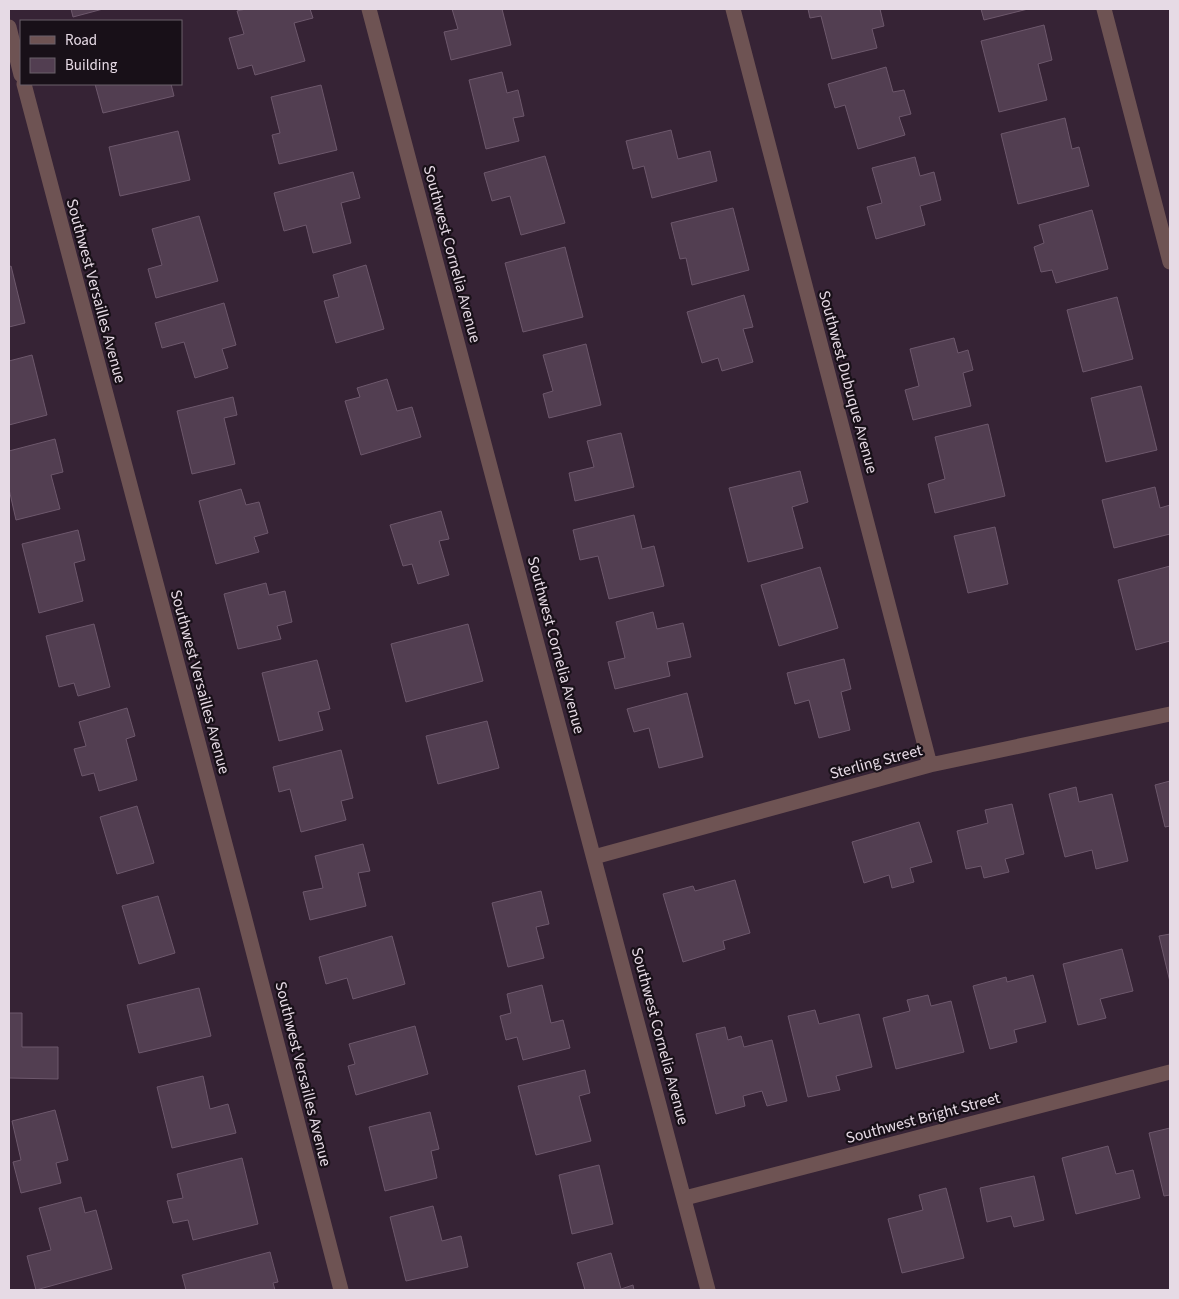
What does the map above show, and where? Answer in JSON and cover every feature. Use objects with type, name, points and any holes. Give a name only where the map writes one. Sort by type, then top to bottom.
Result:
[{"type":"street","name":"Southwest Cornelia Avenue","points":[[369,9],[708,1290]]},
{"type":"street","name":"Southwest Dubuque Avenue","points":[[733,9],[930,765]]},
{"type":"street","points":[[1104,9],[1170,262]]},
{"type":"street","points":[[9,27],[20,71]]},
{"type":"street","name":"Southwest Versailles Avenue","points":[[24,85],[341,1290]]},
{"type":"street","name":"Sterling Street","points":[[594,857],[930,765],[1170,714]]},
{"type":"street","name":"Southwest Bright Street","points":[[685,1198],[1170,1072]]},
{"type":"building","points":[[71,9],[103,9],[73,17]]},
{"type":"building","points":[[246,9],[310,9],[313,18],[294,23],[305,61],[255,75],[252,65],[238,69],[229,38],[244,34],[237,11]]},
{"type":"building","points":[[452,9],[502,9],[511,45],[451,60],[444,32],[458,29]]},
{"type":"building","points":[[808,9],[880,9],[884,26],[872,29],[877,48],[832,59],[821,16],[810,18]]},
{"type":"building","points":[[981,9],[1028,9],[984,20]]},
{"type":"building","points":[[1044,25],[1052,60],[1038,64],[1047,100],[999,112],[981,41]]},
{"type":"building","points":[[886,67],[893,92],[904,90],[911,114],[899,117],[905,135],[858,149],[845,105],[835,108],[828,84]]},
{"type":"building","points":[[502,72],[507,93],[518,90],[524,116],[513,118],[519,141],[486,149],[469,80]]},
{"type":"building","points":[[95,85],[171,85],[174,96],[103,113]]},
{"type":"building","points":[[321,85],[337,150],[279,164],[272,135],[280,133],[271,97]]},
{"type":"building","points":[[1065,118],[1072,149],[1079,147],[1089,186],[1018,204],[1001,134]]},
{"type":"building","points":[[671,130],[678,159],[710,151],[717,181],[652,198],[644,166],[633,169],[626,141]]},
{"type":"building","points":[[178,131],[190,180],[120,196],[109,147]]},
{"type":"building","points":[[545,156],[565,223],[521,235],[510,196],[492,201],[484,173]]},
{"type":"building","points":[[915,157],[920,176],[934,172],[941,200],[920,206],[925,225],[876,239],[867,207],[882,203],[872,168]]},
{"type":"building","points":[[353,172],[360,198],[341,203],[351,243],[313,253],[306,225],[284,231],[274,193]]},
{"type":"building","points":[[733,208],[749,270],[692,285],[686,258],[680,259],[671,223]]},
{"type":"building","points":[[1092,210],[1108,269],[1056,283],[1052,270],[1041,272],[1034,247],[1044,243],[1039,225]]},
{"type":"building","points":[[199,216],[218,281],[156,298],[148,269],[162,265],[152,229]]},
{"type":"building","points":[[565,247],[583,317],[523,332],[505,263]]},
{"type":"building","points":[[366,265],[384,329],[336,343],[324,301],[339,297],[333,275]]},
{"type":"building","points":[[11,266],[25,323],[9,327],[9,267]]},
{"type":"building","points":[[744,295],[753,327],[743,329],[753,362],[722,371],[718,358],[702,363],[687,312]]},
{"type":"building","points":[[1117,297],[1133,359],[1083,372],[1067,310]]},
{"type":"building","points":[[224,303],[236,345],[222,349],[228,368],[195,378],[184,342],[162,348],[155,323]]},
{"type":"building","points":[[954,338],[958,353],[968,350],[973,370],[963,373],[971,406],[913,420],[905,390],[919,386],[910,349]]},
{"type":"building","points":[[586,344],[601,405],[549,418],[543,394],[553,391],[543,355]]},
{"type":"building","points":[[32,355],[47,415],[9,425],[9,361]]},
{"type":"building","points":[[387,379],[397,411],[412,407],[421,437],[361,455],[345,401],[360,397],[357,388]]},
{"type":"building","points":[[1141,386],[1157,450],[1106,462],[1091,398]]},
{"type":"building","points":[[233,397],[237,415],[224,418],[235,464],[192,474],[177,411]]},
{"type":"building","points":[[988,424],[1005,496],[935,513],[928,484],[945,479],[935,437]]},
{"type":"building","points":[[621,433],[634,487],[575,501],[569,473],[594,467],[587,441]]},
{"type":"building","points":[[55,439],[63,472],[51,475],[60,509],[16,520],[9,489],[9,451]]},
{"type":"building","points":[[800,471],[808,502],[792,507],[803,548],[748,562],[729,488]]},
{"type":"building","points":[[1155,487],[1160,508],[1170,505],[1170,534],[1114,548],[1102,500]]},
{"type":"building","points":[[241,489],[246,505],[259,502],[268,533],[254,537],[259,552],[216,564],[199,501]]},
{"type":"building","points":[[441,511],[449,539],[439,541],[449,575],[418,584],[412,564],[403,566],[390,525]]},
{"type":"building","points":[[634,515],[642,549],[654,546],[664,586],[609,599],[598,556],[580,560],[573,530]]},
{"type":"building","points":[[995,527],[1008,584],[968,593],[954,536]]},
{"type":"building","points":[[78,530],[85,560],[74,563],[83,601],[39,613],[22,544]]},
{"type":"building","points":[[1170,566],[1170,641],[1136,650],[1118,580]]},
{"type":"building","points":[[820,567],[838,628],[779,646],[761,585]]},
{"type":"building","points":[[266,583],[269,595],[285,591],[292,622],[277,626],[281,639],[238,649],[224,594]]},
{"type":"building","points":[[653,612],[657,629],[683,623],[691,657],[667,662],[670,676],[615,689],[608,662],[625,658],[616,622]]},
{"type":"building","points":[[94,624],[110,687],[78,696],[74,683],[59,687],[46,636]]},
{"type":"building","points":[[468,624],[483,681],[406,702],[391,644]]},
{"type":"building","points":[[844,659],[851,689],[841,692],[850,730],[819,738],[809,700],[795,704],[787,673]]},
{"type":"building","points":[[317,660],[330,709],[318,712],[323,730],[279,741],[262,673]]},
{"type":"building","points":[[687,693],[703,757],[659,768],[649,728],[634,732],[627,709]]},
{"type":"building","points":[[127,708],[135,736],[126,739],[137,780],[99,791],[94,773],[82,776],[74,749],[86,746],[79,722]]},
{"type":"building","points":[[487,721],[499,768],[438,784],[426,736]]},
{"type":"building","points":[[341,750],[353,798],[341,801],[346,820],[301,832],[290,789],[279,792],[273,767]]},
{"type":"building","points":[[1170,781],[1170,826],[1165,827],[1155,785]]},
{"type":"building","points":[[1076,787],[1079,802],[1112,794],[1128,861],[1096,869],[1092,850],[1065,857],[1049,794]]},
{"type":"building","points":[[1012,804],[1024,854],[1005,859],[1009,872],[984,878],[981,866],[966,869],[957,831],[988,823],[985,810]]},
{"type":"building","points":[[137,806],[154,863],[117,874],[100,817]]},
{"type":"building","points":[[919,822],[932,862],[910,868],[914,882],[892,888],[889,875],[864,883],[852,842]]},
{"type":"building","points":[[363,844],[370,871],[358,873],[366,906],[310,920],[303,892],[323,888],[315,856]]},
{"type":"building","points":[[735,880],[750,933],[723,941],[725,949],[683,962],[663,894],[693,886],[695,891]]},
{"type":"building","points":[[541,891],[549,924],[536,927],[544,958],[508,967],[492,903]]},
{"type":"building","points":[[158,896],[175,953],[139,964],[122,906]]},
{"type":"building","points":[[1170,934],[1170,982],[1159,936]]},
{"type":"building","points":[[392,936],[405,984],[353,999],[347,978],[326,984],[319,957]]},
{"type":"building","points":[[1122,949],[1133,991],[1100,999],[1106,1018],[1078,1025],[1063,964]]},
{"type":"building","points":[[1033,975],[1046,1022],[1014,1030],[1017,1042],[990,1049],[973,986],[1006,977],[1007,982]]},
{"type":"building","points":[[542,985],[551,1023],[563,1020],[570,1048],[523,1060],[517,1037],[506,1040],[500,1016],[511,1013],[507,994]]},
{"type":"building","points":[[199,988],[211,1036],[139,1053],[127,1005]]},
{"type":"building","points":[[928,995],[931,1006],[951,1001],[964,1052],[896,1069],[883,1018],[910,1011],[907,1000]]},
{"type":"building","points":[[815,1010],[819,1024],[859,1014],[872,1067],[836,1076],[840,1090],[808,1097],[788,1016]]},
{"type":"building","points":[[9,1013],[22,1013],[22,1047],[58,1047],[58,1079],[9,1078]]},
{"type":"building","points":[[415,1026],[428,1074],[356,1095],[348,1066],[355,1064],[349,1044]]},
{"type":"building","points":[[725,1027],[728,1040],[741,1036],[744,1047],[772,1040],[787,1101],[767,1106],[762,1091],[743,1096],[745,1106],[716,1114],[696,1034]]},
{"type":"building","points":[[585,1070],[590,1093],[579,1096],[591,1141],[536,1155],[518,1086]]},
{"type":"building","points":[[203,1076],[210,1109],[228,1104],[236,1133],[172,1148],[157,1087]]},
{"type":"building","points":[[55,1110],[68,1160],[56,1163],[61,1183],[21,1193],[13,1162],[21,1160],[12,1121]]},
{"type":"building","points":[[430,1112],[439,1149],[431,1151],[437,1178],[385,1191],[369,1127]]},
{"type":"building","points":[[1170,1128],[1170,1195],[1164,1196],[1149,1133]]},
{"type":"building","points":[[1108,1146],[1116,1174],[1133,1170],[1140,1198],[1076,1214],[1062,1158]]},
{"type":"building","points":[[242,1158],[258,1224],[193,1240],[188,1220],[173,1223],[167,1201],[183,1198],[177,1174]]},
{"type":"building","points":[[599,1165],[613,1224],[572,1234],[559,1175]]},
{"type":"building","points":[[1034,1176],[1044,1220],[1014,1227],[1011,1216],[987,1222],[980,1188]]},
{"type":"building","points":[[946,1188],[964,1258],[902,1273],[888,1219],[923,1210],[919,1195]]},
{"type":"building","points":[[81,1197],[85,1213],[96,1210],[112,1269],[36,1290],[27,1256],[51,1250],[39,1208]]},
{"type":"building","points":[[433,1206],[442,1241],[461,1236],[468,1267],[406,1281],[390,1217]]},
{"type":"building","points":[[270,1252],[278,1282],[273,1283],[275,1290],[186,1290],[182,1275]]},
{"type":"building","points":[[611,1253],[621,1289],[633,1285],[634,1290],[585,1290],[577,1263]]}]
